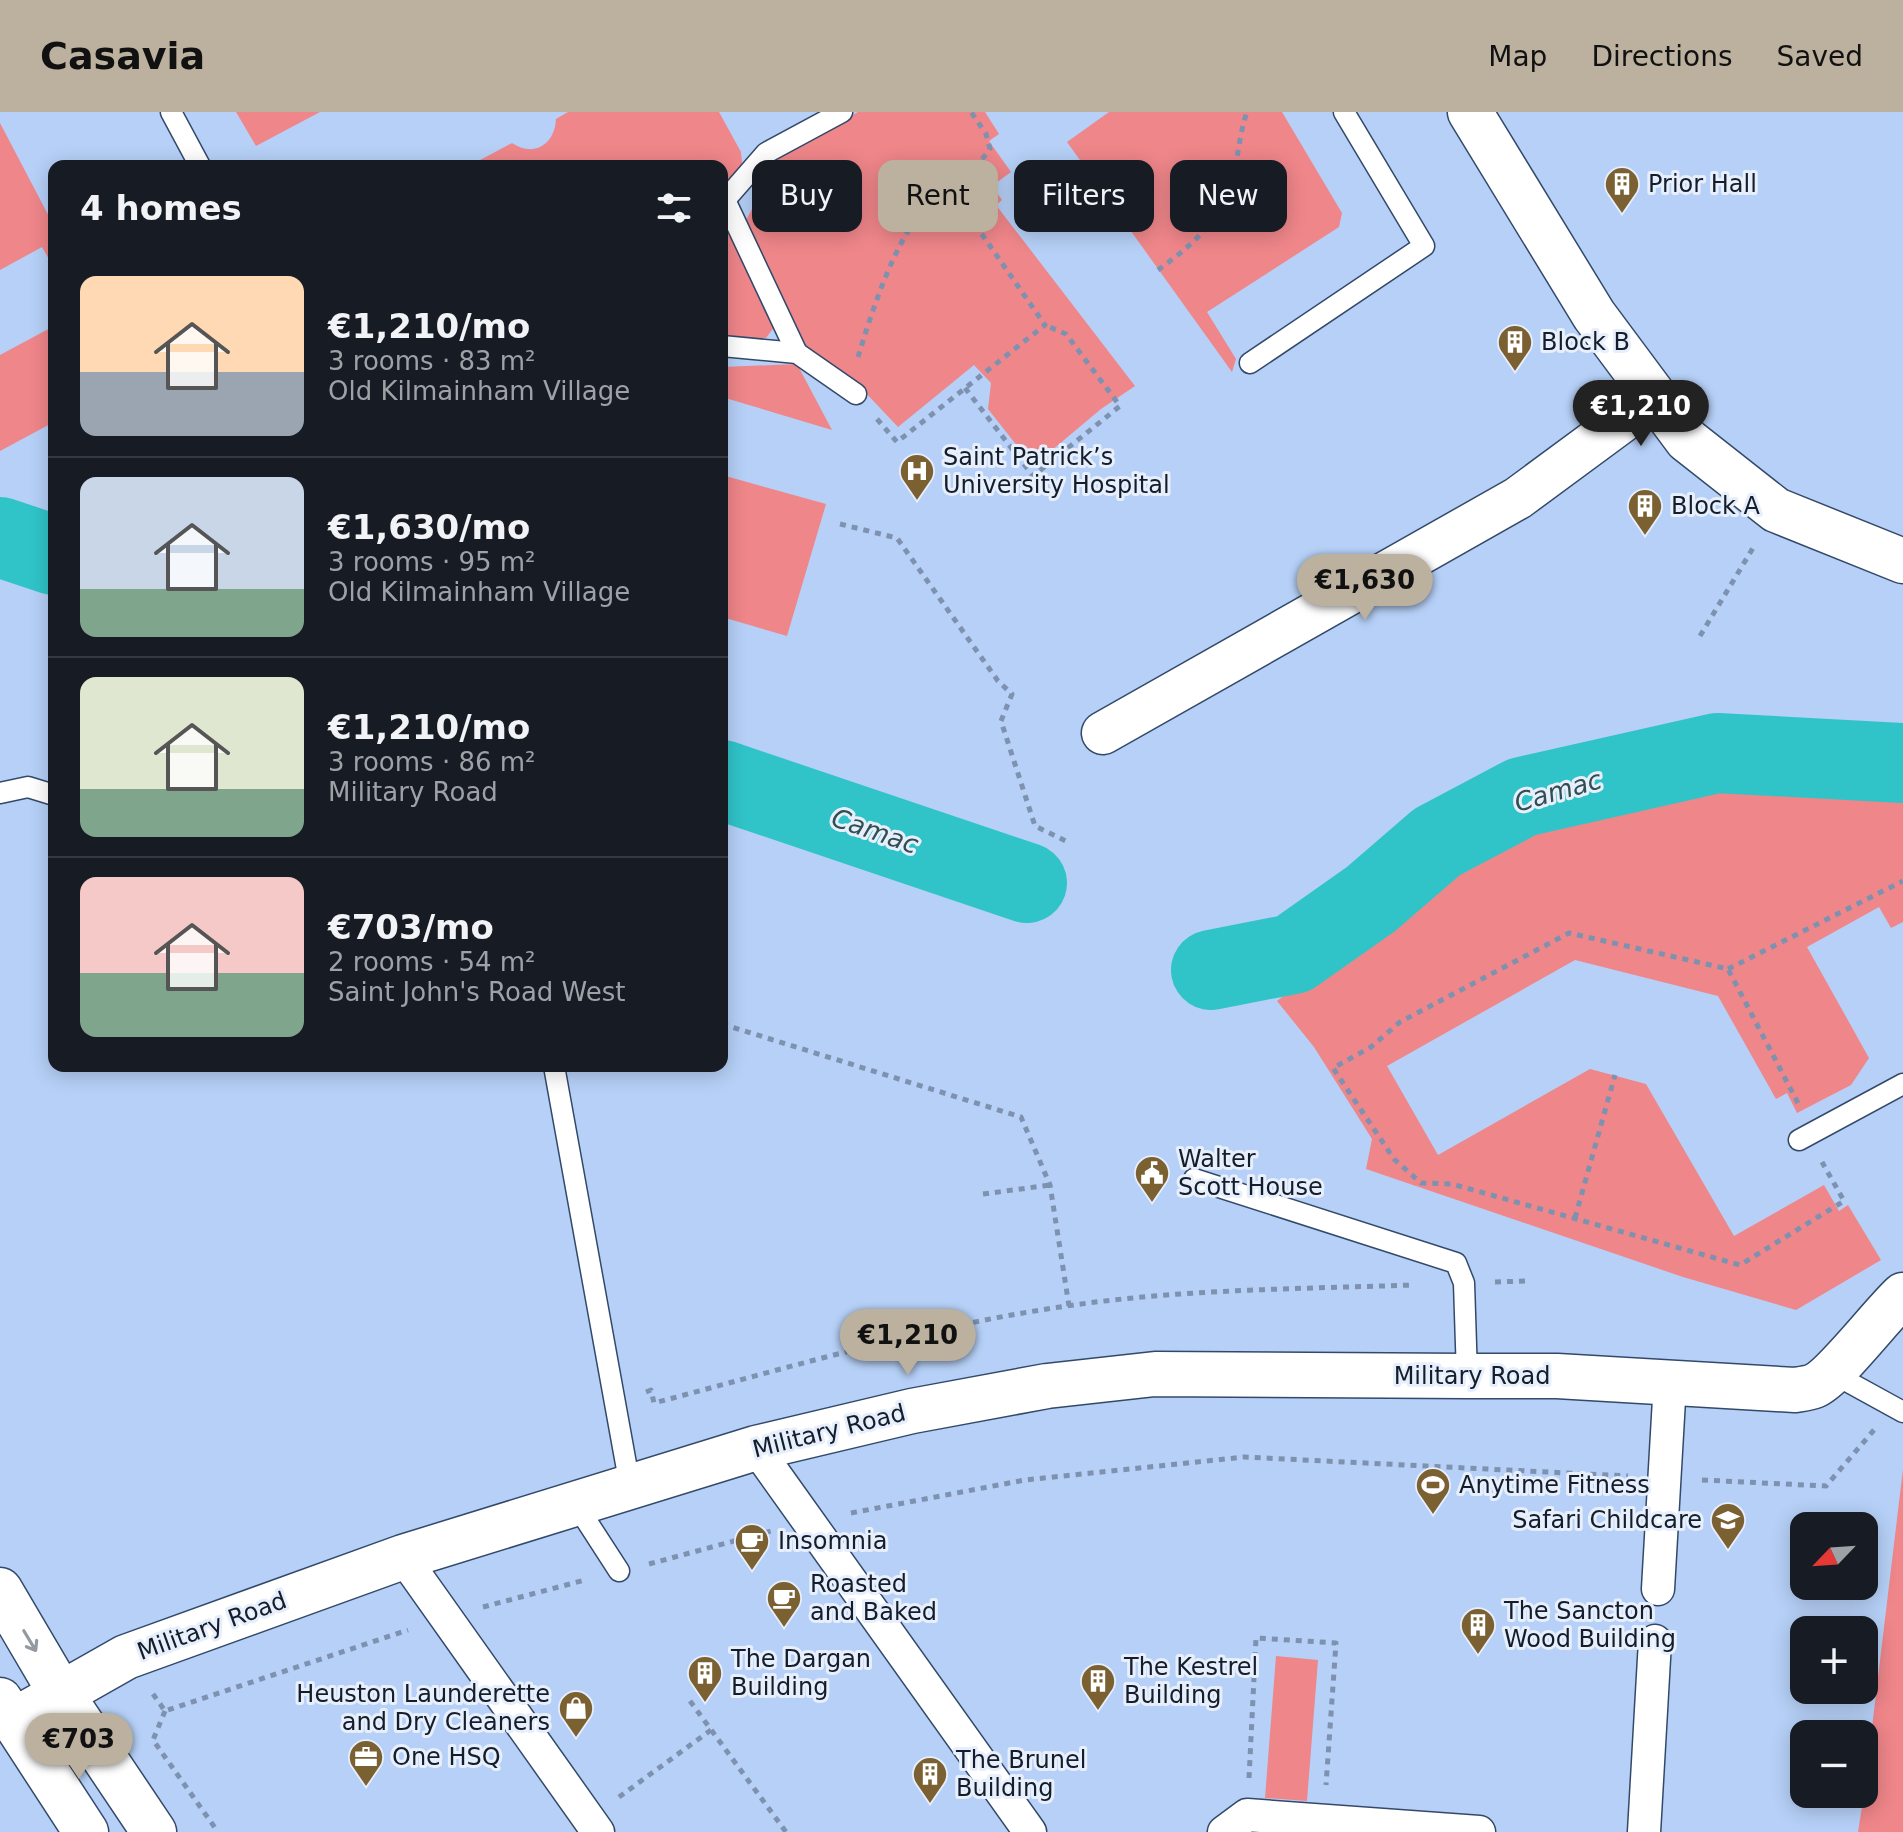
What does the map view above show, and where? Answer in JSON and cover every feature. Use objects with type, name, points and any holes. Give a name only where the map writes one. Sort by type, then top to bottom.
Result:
[{"type":"street","points":[[1470,112],[1594,315],[1687,440],[1776,510],[1903,561]]},
{"type":"street","points":[[1103,733],[1518,498],[1655,397]]},
{"type":"street","points":[[1832,1373],[1874,1322],[1903,1295]]},
{"type":"street","name":"Military Road","points":[[7,1711],[60,1692],[126,1657],[403,1557],[756,1448],[987,1397],[1047,1386],[1155,1374],[1467,1376],[1670,1382],[1795,1390],[1814,1386],[1832,1373]]},
{"type":"street","points":[[1658,1589],[1670,1382]]},
{"type":"street","points":[[756,1448],[1030,1832]]},
{"type":"street","points":[[403,1557],[593,1826]]},
{"type":"street","points":[[0,1590],[60,1692],[154,1832]]},
{"type":"street","points":[[1644,1832],[1655,1641]]},
{"type":"street","points":[[7,1711],[86,1832]]},
{"type":"street","points":[[1235,1824],[1323,1822],[1479,1832]]},
{"type":"lane","points":[[171,112],[197,160]]},
{"type":"lane","points":[[728,195],[766,153],[842,112]]},
{"type":"lane","points":[[1250,363],[1424,246],[1344,112]]},
{"type":"lane","points":[[728,211],[797,353],[856,394]]},
{"type":"lane","points":[[728,347],[797,353]]},
{"type":"lane","points":[[0,793],[28,787],[48,793]]},
{"type":"lane","points":[[555,1072],[630,1486]]},
{"type":"lane","points":[[1806,1136],[1903,1084]]},
{"type":"lane","points":[[1194,1179],[1456,1263],[1464,1283],[1467,1376]]},
{"type":"lane","points":[[1832,1373],[1899,1409]]},
{"type":"lane","points":[[575,1503],[619,1571]]},
{"type":"path","points":[[971,112],[986,134],[990,149],[982,160]]},
{"type":"path","points":[[1158,270],[1181,253],[1211,222],[1228,192],[1247,112]]},
{"type":"path","points":[[856,394],[857,362],[871,315],[911,232]]},
{"type":"path","points":[[965,388],[1033,476],[1120,406],[1066,334],[1045,325],[980,232]]},
{"type":"path","points":[[897,442],[1045,325]]},
{"type":"path","points":[[1700,636],[1776,510]]},
{"type":"path","points":[[840,524],[897,538],[998,681],[1012,694],[1001,721],[1035,826],[1066,841]]},
{"type":"path","points":[[1835,1153],[1822,1160],[1844,1201],[1740,1265],[1452,1184],[1421,1183],[1394,1159],[1333,1068],[1371,1047],[1400,1022],[1569,933],[1728,969],[1903,881]]},
{"type":"path","points":[[1728,969],[1806,1136]]},
{"type":"path","points":[[728,1026],[1021,1117],[1050,1185],[1069,1306]]},
{"type":"path","points":[[1575,1218],[1615,1075]]},
{"type":"path","points":[[983,1194],[1050,1185]]},
{"type":"path","points":[[614,1399],[651,1390],[654,1403],[911,1335],[1069,1306],[1240,1291],[1525,1281]]},
{"type":"path","points":[[218,1832],[153,1740],[165,1711],[447,1617],[808,1521],[1025,1480],[1244,1457],[1826,1486],[1899,1409]]},
{"type":"path","points":[[1235,1824],[1256,1638],[1336,1643],[1323,1822]]},
{"type":"path","points":[[126,1657],[165,1711]]},
{"type":"path","points":[[690,1701],[786,1832]]},
{"type":"path","points":[[593,1826],[711,1730]]},
{"type":"shaded area","points":[[236,112],[320,112],[256,146]]},
{"type":"shaded area","points":[[568,112],[719,112],[741,152],[743,174],[728,182],[728,160],[480,160],[512,143],[528,149],[542,146],[552,135],[556,119]]},
{"type":"shaded area","points":[[858,112],[985,112],[999,134],[989,141],[1011,172],[998,182],[998,160],[878,160],[878,232],[998,232],[998,208],[1135,386],[1101,409],[1033,466],[988,409],[991,383],[974,365],[898,427],[863,390],[805,351],[743,226],[752,209],[752,232],[862,232],[862,160],[778,160],[781,154]]},
{"type":"shaded area","points":[[1109,112],[1282,112],[1342,213],[1339,227],[1207,312],[1236,359],[1232,372],[1132,232],[1154,232],[1154,160],[1080,160],[1067,142]]},
{"type":"shaded area","points":[[0,123],[48,215],[48,258],[42,247],[0,270]]},
{"type":"shaded area","points":[[728,228],[775,326],[766,338],[728,337]]},
{"type":"shaded area","points":[[48,329],[48,425],[0,451],[0,355]]},
{"type":"shaded area","points":[[797,364],[832,430],[728,399],[728,367]]},
{"type":"shaded area","points":[[728,477],[826,504],[787,636],[728,619]]},
{"type":"shaded area","points":[[1824,724],[1903,738],[1903,786],[1780,777]]},
{"type":"shaded area","points":[[1717,774],[1903,786],[1903,922],[1891,928],[1879,907],[1807,947],[1869,1058],[1851,1085],[1797,1113],[1787,1093],[1776,1099],[1718,996],[1575,960],[1387,1066],[1438,1155],[1590,1069],[1646,1084],[1734,1236],[1824,1185],[1839,1211],[1848,1205],[1881,1260],[1796,1310],[1683,1277],[1366,1169],[1372,1139],[1314,1047],[1277,1001],[1415,893],[1591,796]]},
{"type":"shaded area","points":[[1903,1469],[1903,1832],[1858,1832],[1862,1808],[1878,1808],[1878,1720],[1873,1720],[1875,1704],[1878,1704],[1878,1677]]},
{"type":"shaded area","points":[[1276,1656],[1318,1660],[1307,1801],[1265,1798]]},
{"type":"waterway","name":"Camac","points":[[0,537],[48,553]]},
{"type":"waterway","name":"Camac","points":[[1211,970],[1293,954],[1371,899],[1437,842],[1522,797],[1717,753],[1903,763]]},
{"type":"waterway","name":"Camac","points":[[728,782],[1027,883]]},
{"type":"place","name":"Prior Hall","points":[[1622,215]]},
{"type":"place","name":"Block B","points":[[1515,373]]},
{"type":"place","name":"Saint Patrick’s University Hospital","points":[[917,502]]},
{"type":"place","name":"Block A","points":[[1645,537]]},
{"type":"place","name":"Walter Scott House","points":[[1152,1204]]},
{"type":"place","name":"Anytime Fitness","points":[[1433,1516]]},
{"type":"place","name":"Safari Childcare","points":[[1728,1551]]},
{"type":"place","name":"Insomnia","points":[[752,1572]]},
{"type":"place","name":"Roasted and Baked","points":[[784,1629]]},
{"type":"place","name":"The Sancton Wood Building","points":[[1478,1656]]},
{"type":"place","name":"The Dargan Building","points":[[705,1704]]},
{"type":"place","name":"The Kestrel Building","points":[[1098,1712]]},
{"type":"place","name":"Heuston Launderette and Dry Cleaners","points":[[576,1739]]},
{"type":"place","name":"One HSQ","points":[[366,1788]]},
{"type":"place","name":"The Brunel Building","points":[[930,1805]]}]
